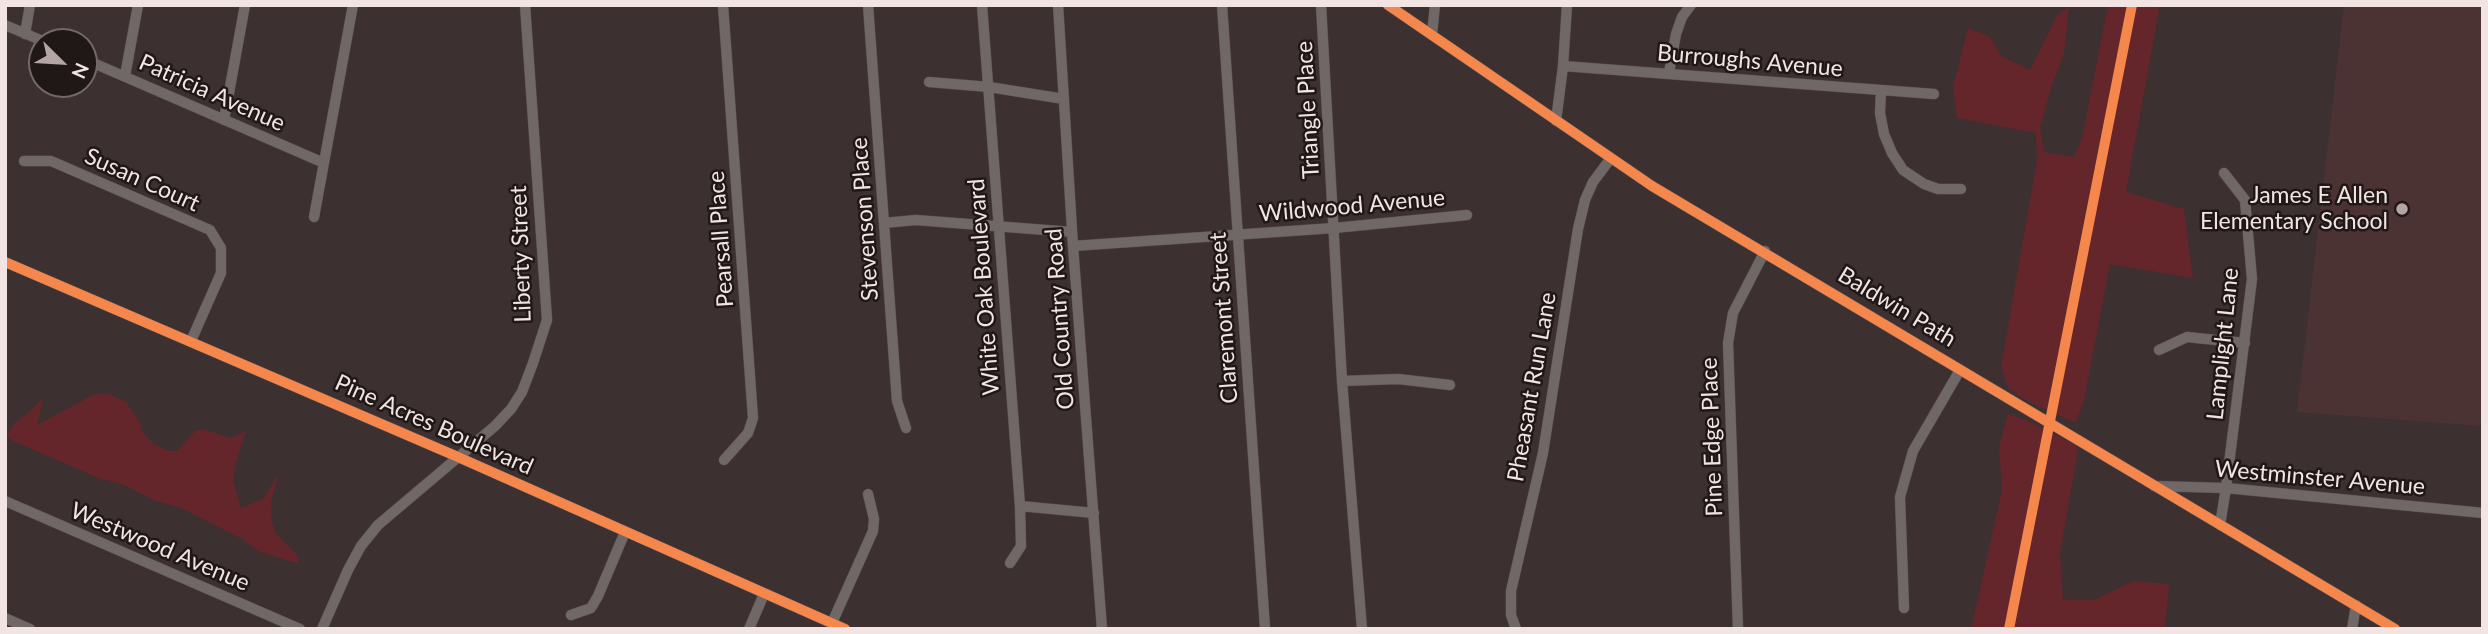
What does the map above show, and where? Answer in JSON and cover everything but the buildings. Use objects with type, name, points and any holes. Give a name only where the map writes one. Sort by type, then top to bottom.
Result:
[{"type":"street","points":[[25,34],[30,5]]},
{"type":"street","points":[[125,76],[138,5]]},
{"type":"street","points":[[224,120],[245,5]]},
{"type":"street","points":[[314,217],[354,5]]},
{"type":"street","name":"Liberty Street","points":[[322,629],[348,570],[361,546],[378,525],[511,410],[522,392],[547,320],[525,5]]},
{"type":"street","name":"Pearsall Place","points":[[723,5],[753,418],[748,432],[724,460]]},
{"type":"street","name":"Stevenson Place","points":[[869,5],[897,401],[906,428]]},
{"type":"street","name":"White Oak Boulevard","points":[[982,5],[1020,506],[1021,546],[1010,563]]},
{"type":"street","name":"Old Country Road","points":[[1058,5],[1102,629]]},
{"type":"street","name":"Claremont Street","points":[[1222,5],[1265,628]]},
{"type":"street","name":"Triangle Place","points":[[1321,5],[1342,381],[1362,629]]},
{"type":"street","name":"Baldwin Path","points":[[1388,5],[1652,186],[2395,629]]},
{"type":"street","points":[[1432,34],[1435,5]]},
{"type":"street","points":[[1556,121],[1567,5]]},
{"type":"street","points":[[1670,73],[1676,34],[1682,17],[1691,5]]},
{"type":"street","points":[[5,25],[28,35]]},
{"type":"street","name":"Patricia Avenue","points":[[98,64],[324,163]]},
{"type":"street","name":"Burroughs Avenue","points":[[1563,66],[1934,94]]},
{"type":"street","points":[[929,82],[989,87],[1065,99]]},
{"type":"street","points":[[1881,91],[1880,113],[1884,134],[1903,170],[1938,190],[1961,189]]},
{"type":"street","name":"Pheasant Run Lane","points":[[1516,629],[1511,615],[1511,591],[1543,453],[1578,229],[1585,200],[1593,182],[1611,158]]},
{"type":"street","name":"Susan Court","points":[[24,161],[51,161],[210,230],[220,248],[221,273],[191,341]]},
{"type":"street","name":"Lamplight Lane","points":[[2220,525],[2252,279],[2245,200],[2224,173]]},
{"type":"street","name":"Wildwood Avenue","points":[[1073,246],[1238,236],[1467,215]]},
{"type":"street","points":[[884,223],[916,220],[1072,232]]},
{"type":"street","name":"Pine Edge Place","points":[[1738,629],[1728,343],[1733,313],[1765,251]]},
{"type":"street","name":"Pine Acres Boulevard","points":[[5,262],[458,457],[845,629]]},
{"type":"street","points":[[2160,350],[2187,337],[2245,343]]},
{"type":"street","points":[[1904,608],[1900,497],[1913,451],[1960,370]]},
{"type":"street","points":[[1342,381],[1398,379],[1451,385]]},
{"type":"street","name":"Westminster Avenue","points":[[2153,486],[2226,488],[2483,513]]},
{"type":"street","points":[[832,623],[873,531],[874,519],[868,494]]},
{"type":"street","name":"Westwood Avenue","points":[[5,501],[300,629]]},
{"type":"street","points":[[1020,506],[1094,513]]},
{"type":"street","points":[[571,615],[591,608],[625,532]]},
{"type":"street","points":[[749,629],[764,594]]},
{"type":"street","points":[[2352,629],[2356,605]]},
{"type":"street","points":[[5,618],[30,629]]},
{"type":"shaded area","points":[[2108,5],[2160,5],[2126,192],[2184,209],[2193,278],[2110,264],[2084,400],[2076,423],[2029,402],[2008,388],[2001,367],[2037,160],[2036,133],[1957,118],[1953,87],[1968,28],[1990,37],[2001,56],[2030,70],[2057,15],[2069,7],[2064,53],[2040,128],[2044,152],[2074,157],[2082,138]]},
{"type":"shaded area","name":"James E Allen Elementary School","points":[[2344,5],[2483,5],[2483,426],[2297,412]]},
{"type":"shaded area","points":[[96,393],[109,394],[126,402],[140,422],[142,432],[154,444],[169,451],[177,451],[195,431],[203,429],[230,438],[246,431],[233,480],[241,508],[263,499],[279,473],[271,502],[272,523],[276,534],[297,555],[299,564],[260,552],[242,539],[179,507],[155,501],[124,485],[96,477],[11,440],[7,435],[15,422],[44,397],[37,425]]},
{"type":"shaded area","points":[[2008,414],[2075,445],[2078,450],[2060,553],[2063,600],[2094,600],[2133,581],[2169,584],[2165,629],[1971,629],[2002,490],[1999,446]]},
{"type":"cycle path","points":[[1388,5],[1652,186],[2395,629]]},
{"type":"cycle path","points":[[2009,629],[2132,5]]},
{"type":"cycle path","points":[[5,262],[458,457],[845,629]]},
{"type":"place","name":"James E Allen Elementary School","points":[[2402,209]]}]
